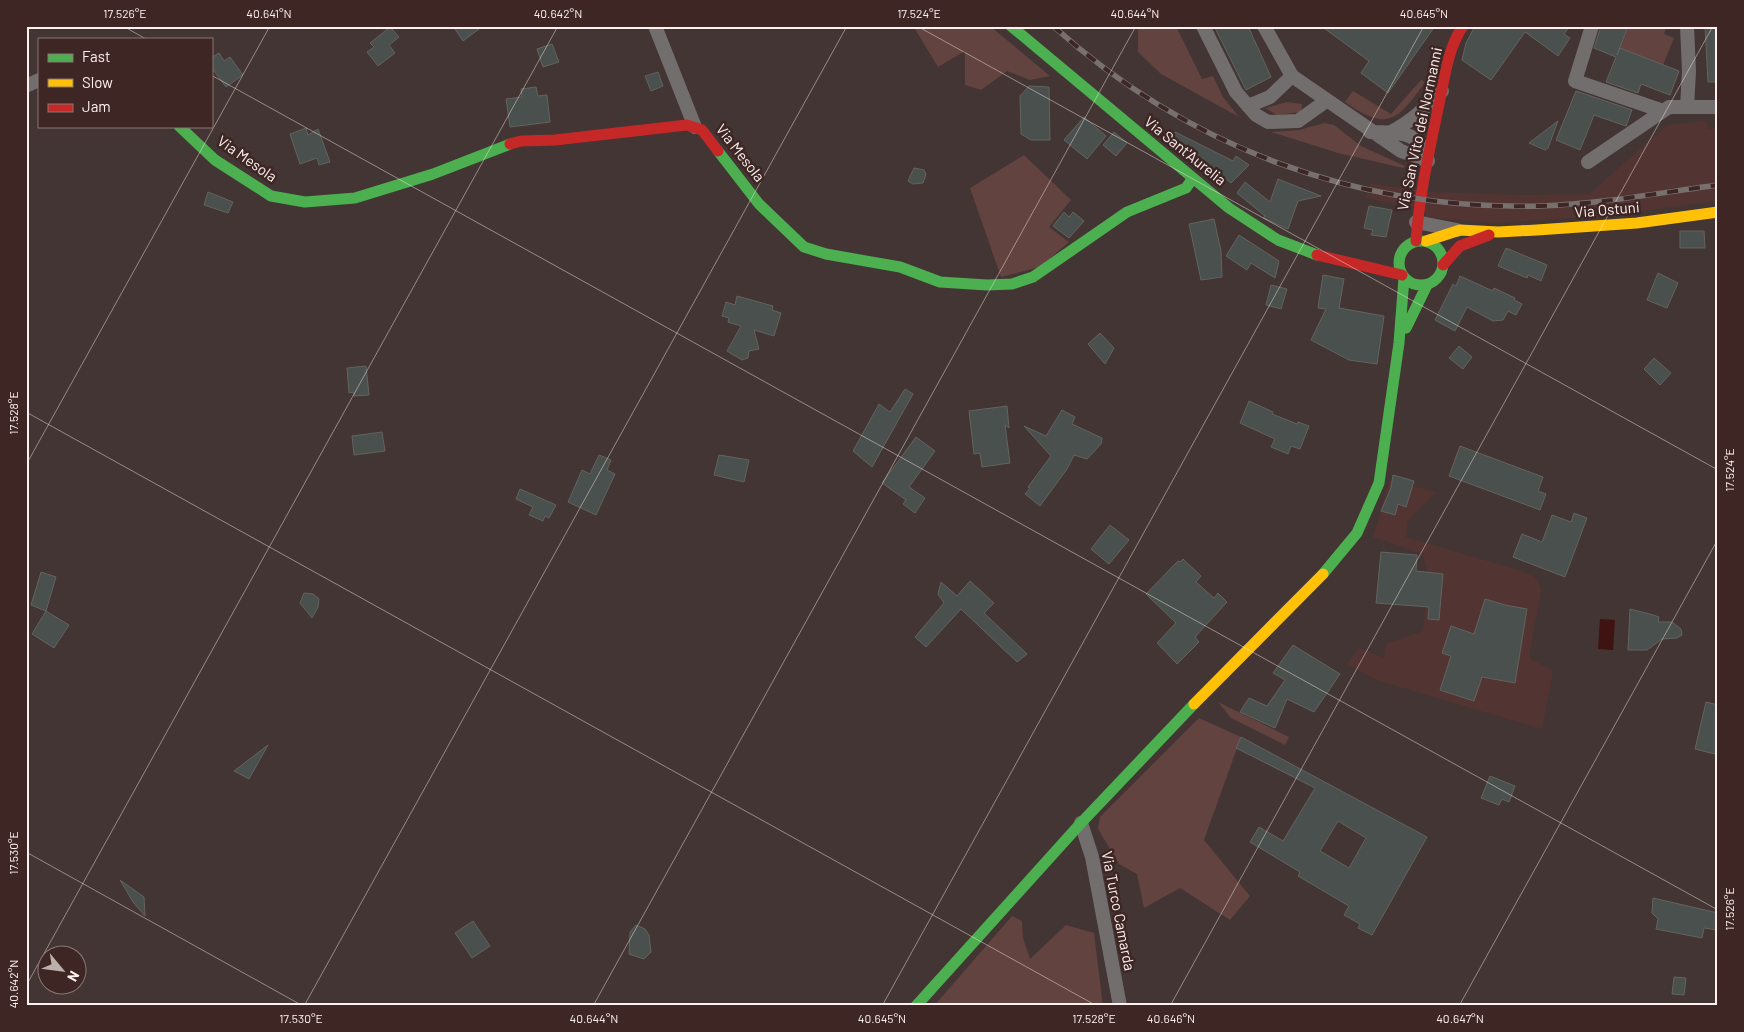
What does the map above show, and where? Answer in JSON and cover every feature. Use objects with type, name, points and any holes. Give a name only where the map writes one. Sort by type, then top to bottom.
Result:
[{"type":"main road","name":"Via Sant'Aurelia","points":[[1011,26],[1193,178],[1247,220],[1280,240],[1335,261],[1359,264]]},
{"type":"main road","name":"Via San Vito dei Normanni","points":[[1421,241],[1416,222],[1442,90],[1455,38],[1463,26]]},
{"type":"main road","name":"Via Mesola","points":[[181,128],[215,160],[271,196],[305,202],[355,198],[433,174],[486,152],[521,141],[555,140],[653,127],[687,125],[702,130],[758,204],[804,247],[826,254],[900,267],[940,282],[987,285],[1012,284],[1033,277],[1127,212],[1186,188],[1193,178]]},
{"type":"main road","name":"Via Ostuni","points":[[1498,232],[1637,223],[1718,212]]},
{"type":"main road","points":[[916,1006],[1081,823],[1194,704],[1320,578],[1357,533],[1379,483],[1392,401],[1399,343],[1403,276],[1399,261],[1401,254],[1407,246],[1460,230],[1498,232]]},
{"type":"main road","points":[[1399,343],[1427,284],[1438,277],[1443,265],[1460,246],[1474,239],[1498,232]]},
{"type":"main road","points":[[1421,241],[1439,250],[1443,265]]},
{"type":"main road","points":[[1359,264],[1384,260],[1401,254]]},
{"type":"main road","points":[[1359,264],[1403,276],[1412,284],[1427,284]]},
{"type":"street","points":[[655,26],[695,128]]},
{"type":"street","points":[[1203,26],[1236,92],[1256,115],[1268,122],[1298,121],[1326,101]]},
{"type":"street","points":[[1264,26],[1292,76],[1370,132],[1401,151],[1428,161]]},
{"type":"street","points":[[1592,26],[1575,81],[1663,111]]},
{"type":"street","points":[[1687,26],[1689,71],[1687,107]]},
{"type":"street","points":[[1248,106],[1270,96],[1292,76]]},
{"type":"street","points":[[26,86],[38,80]]},
{"type":"street","points":[[1389,133],[1421,113],[1442,90]]},
{"type":"street","points":[[1588,162],[1669,107],[1718,107]]},
{"type":"street","points":[[1370,132],[1407,134],[1424,147],[1428,161]]},
{"type":"street","points":[[1416,222],[1460,230]]},
{"type":"street","name":"Via Turco Camarda","points":[[1081,823],[1092,857],[1120,1006]]},
{"type":"shaded area","points":[[913,26],[990,26],[1050,76],[1030,80],[1007,71],[981,90],[965,85],[965,51],[938,67]]},
{"type":"shaded area","points":[[1138,26],[1176,26],[1202,79],[1213,76],[1223,97],[1239,117],[1161,74],[1138,52]]},
{"type":"shaded area","points":[[1628,26],[1667,26],[1664,34],[1674,38],[1663,65],[1620,48]]},
{"type":"shaded area","points":[[1421,80],[1425,82],[1416,95],[1407,106],[1391,118],[1371,117],[1345,102],[1353,91],[1391,114]]},
{"type":"shaded area","points":[[1287,102],[1302,104],[1301,112],[1277,115],[1265,108]]},
{"type":"shaded area","points":[[1707,121],[1707,129],[1718,128],[1718,201],[1606,216],[1493,223],[1426,217],[1423,209],[1365,198],[1370,183],[1429,192],[1522,195],[1589,194],[1667,125]]},
{"type":"shaded area","points":[[1324,123],[1334,125],[1361,146],[1405,166],[1403,168],[1338,153],[1271,132],[1299,130]]},
{"type":"shaded area","points":[[1024,155],[1071,200],[1049,227],[1069,242],[1040,267],[1001,277],[970,188]]},
{"type":"shaded area","points":[[1390,480],[1436,492],[1408,521],[1406,537],[1515,569],[1533,576],[1539,582],[1541,591],[1529,658],[1553,671],[1542,729],[1379,681],[1347,664],[1359,648],[1384,658],[1386,644],[1423,631],[1429,580],[1423,554],[1373,537]]},
{"type":"shaded area","points":[[1600,619],[1615,620],[1613,650],[1598,649]]},
{"type":"shaded area","points":[[1218,702],[1289,737],[1285,745],[1231,718]]},
{"type":"shaded area","points":[[1199,718],[1241,737],[1204,840],[1250,896],[1230,920],[1180,888],[1144,908],[1137,874],[1119,864],[1098,829],[1100,817]]},
{"type":"shaded area","points":[[1012,916],[1022,921],[1023,938],[1030,959],[1066,925],[1094,933],[1103,1006],[934,1006]]},
{"type":"building","points":[[453,26],[483,26],[463,41]]},
{"type":"building","points":[[1214,26],[1248,26],[1271,77],[1246,90]]},
{"type":"building","points":[[1321,26],[1435,26],[1388,93],[1361,73],[1369,61]]},
{"type":"building","points":[[1475,26],[1570,26],[1564,34],[1570,38],[1558,56],[1525,32],[1491,80],[1462,60],[1466,43]]},
{"type":"building","points":[[1601,26],[1628,26],[1617,55],[1620,48],[1679,71],[1670,95],[1641,84],[1638,93],[1606,82],[1616,57],[1594,48]]},
{"type":"building","points":[[1705,26],[1718,26],[1718,82],[1708,82]]},
{"type":"building","points":[[390,27],[399,37],[389,45],[395,53],[378,66],[367,52],[374,47],[370,43]]},
{"type":"building","points":[[552,44],[559,62],[543,67],[537,49]]},
{"type":"building","points":[[219,53],[224,61],[230,57],[243,75],[226,87],[212,68],[212,57]]},
{"type":"building","points":[[658,72],[663,86],[651,91],[645,76]]},
{"type":"building","points":[[1029,86],[1049,87],[1050,140],[1031,140],[1021,134],[1020,96]]},
{"type":"building","points":[[536,87],[538,96],[547,95],[550,122],[510,127],[506,99],[522,97],[521,89]]},
{"type":"building","points":[[1576,91],[1632,110],[1626,126],[1594,115],[1580,150],[1556,140]]},
{"type":"building","points":[[1084,117],[1106,136],[1087,159],[1064,140]]},
{"type":"building","points":[[1558,121],[1548,148],[1545,150],[1529,143]]},
{"type":"building","points":[[306,128],[308,135],[318,129],[330,162],[319,165],[317,158],[300,164],[290,134]]},
{"type":"building","points":[[1114,132],[1127,143],[1116,156],[1103,145]]},
{"type":"building","points":[[1175,132],[1233,161],[1236,156],[1249,165],[1231,183],[1172,136]]},
{"type":"building","points":[[914,168],[924,170],[926,174],[923,183],[913,184],[908,181]]},
{"type":"building","points":[[1278,179],[1321,196],[1298,201],[1288,229],[1263,218],[1265,216],[1237,193],[1245,182],[1270,202]]},
{"type":"building","points":[[208,192],[233,202],[228,213],[204,205]]},
{"type":"building","points":[[1369,206],[1392,210],[1386,237],[1371,235],[1373,230],[1364,228]]},
{"type":"building","points":[[1064,212],[1069,217],[1073,212],[1084,221],[1069,238],[1053,226]]},
{"type":"building","points":[[1214,219],[1221,251],[1222,277],[1201,280],[1189,224]]},
{"type":"building","points":[[1680,231],[1704,231],[1705,248],[1680,248]]},
{"type":"building","points":[[1239,235],[1279,261],[1275,278],[1251,263],[1247,270],[1226,256]]},
{"type":"building","points":[[1506,248],[1547,265],[1541,281],[1528,275],[1527,278],[1498,266]]},
{"type":"building","points":[[1658,273],[1678,283],[1667,308],[1647,300]]},
{"type":"building","points":[[1323,275],[1344,279],[1339,308],[1384,316],[1377,364],[1349,360],[1311,340],[1326,309],[1318,308]]},
{"type":"building","points":[[1460,276],[1493,291],[1494,288],[1515,298],[1514,300],[1522,304],[1516,315],[1508,311],[1503,320],[1493,321],[1467,307],[1455,331],[1435,320],[1453,284],[1456,286]]},
{"type":"building","points":[[1271,285],[1287,289],[1281,309],[1266,305]]},
{"type":"building","points":[[737,296],[773,306],[772,310],[781,313],[774,336],[754,330],[759,349],[749,351],[748,358],[742,360],[727,351],[741,326],[728,322],[729,318],[722,316],[726,302],[735,305]]},
{"type":"building","points":[[1100,333],[1114,348],[1105,364],[1088,344]]},
{"type":"building","points":[[1459,346],[1472,357],[1463,369],[1449,358]]},
{"type":"building","points":[[1654,358],[1671,373],[1660,385],[1644,369]]},
{"type":"building","points":[[366,366],[369,395],[354,396],[354,392],[349,393],[347,368]]},
{"type":"building","points":[[905,389],[913,394],[872,467],[853,451],[879,404],[890,412]]},
{"type":"building","points":[[1249,401],[1273,412],[1272,414],[1297,424],[1298,422],[1309,426],[1300,449],[1291,446],[1288,454],[1271,447],[1275,439],[1240,423]]},
{"type":"building","points":[[1007,406],[1009,428],[1005,425],[1010,463],[982,467],[980,453],[974,454],[969,411]]},
{"type":"building","points":[[1062,410],[1075,417],[1072,424],[1102,438],[1101,444],[1087,459],[1074,455],[1067,469],[1040,506],[1025,494],[1051,456],[1024,426],[1046,436]]},
{"type":"building","points":[[382,432],[385,451],[354,455],[352,436]]},
{"type":"building","points":[[916,437],[935,451],[909,487],[925,498],[915,513],[903,504],[906,500],[882,483]]},
{"type":"building","points":[[1460,446],[1543,477],[1538,491],[1546,494],[1540,510],[1449,476]]},
{"type":"building","points":[[599,455],[611,460],[607,470],[615,474],[596,515],[568,502],[582,470],[590,474]]},
{"type":"building","points":[[719,455],[749,460],[744,482],[714,475]]},
{"type":"building","points":[[1393,475],[1414,481],[1406,507],[1398,504],[1395,515],[1381,511],[1391,488]]},
{"type":"building","points":[[520,489],[556,505],[549,518],[545,516],[543,521],[529,515],[533,507],[516,499]]},
{"type":"building","points":[[1574,513],[1587,518],[1565,577],[1513,557],[1522,534],[1542,542],[1552,515],[1571,522]]},
{"type":"building","points":[[1110,525],[1129,540],[1109,564],[1091,549]]},
{"type":"building","points":[[1381,552],[1417,555],[1416,571],[1443,574],[1439,620],[1428,619],[1429,607],[1376,603]]},
{"type":"building","points":[[1183,559],[1201,576],[1196,582],[1214,598],[1218,593],[1227,602],[1195,637],[1199,642],[1177,664],[1157,643],[1176,623],[1146,594],[1178,561],[1180,562]]},
{"type":"building","points":[[41,572],[56,577],[46,611],[31,605]]},
{"type":"building","points":[[970,581],[994,603],[984,613],[1027,654],[1017,662],[961,609],[926,647],[915,637],[944,603],[938,594],[941,582],[957,596]]},
{"type":"building","points":[[304,593],[313,594],[319,599],[318,607],[312,618],[300,603]]},
{"type":"building","points":[[1485,599],[1527,609],[1515,683],[1482,677],[1474,701],[1440,690],[1451,656],[1442,653],[1451,626],[1474,634]]},
{"type":"building","points":[[1630,609],[1659,617],[1658,622],[1672,622],[1681,629],[1682,635],[1677,638],[1662,639],[1647,650],[1628,650]]},
{"type":"building","points":[[46,611],[69,625],[54,648],[32,634]]},
{"type":"building","points":[[1293,645],[1340,674],[1314,712],[1287,699],[1275,728],[1240,712],[1249,698],[1267,706],[1285,680],[1273,673]]},
{"type":"building","points":[[1706,702],[1718,705],[1718,744],[1715,754],[1695,749]]},
{"type":"building","points":[[1241,737],[1427,837],[1372,935],[1358,928],[1360,924],[1344,915],[1349,906],[1298,876],[1300,872],[1250,842],[1259,827],[1283,841],[1315,788],[1236,748]],"holes":[[[1338,821],[1366,838],[1349,868],[1320,851]]]},
{"type":"building","points":[[268,745],[249,779],[234,771]]},
{"type":"building","points":[[1490,776],[1515,786],[1509,802],[1502,799],[1499,805],[1481,798]]},
{"type":"building","points":[[120,880],[144,897],[145,916],[133,902]]},
{"type":"building","points":[[1653,898],[1718,913],[1718,930],[1704,928],[1702,938],[1656,929],[1658,919],[1652,913]]},
{"type":"building","points":[[473,921],[490,946],[472,958],[455,933]]},
{"type":"building","points":[[636,925],[645,929],[649,935],[651,952],[644,959],[629,954],[630,932]]},
{"type":"building","points":[[1674,977],[1686,978],[1684,995],[1672,994]]},
{"type":"railway","points":[[1053,26],[1106,69],[1161,106],[1219,138],[1280,164],[1342,183],[1407,197],[1473,205],[1541,206],[1607,201],[1718,185]]},
{"type":"traffic: fast","points":[[1011,26],[1229,208],[1278,240],[1317,255]]},
{"type":"traffic: fast","points":[[181,128],[215,160],[271,196],[305,202],[355,198],[433,174],[510,144]]},
{"type":"traffic: fast","points":[[718,151],[759,204],[804,247],[826,254],[900,267],[940,282],[987,285],[1012,284],[1033,277],[1127,212],[1186,188],[1193,178]]},
{"type":"traffic: fast","points":[[1425,241],[1437,247],[1442,255],[1443,263],[1442,271],[1437,279],[1429,284],[1417,285],[1405,279],[1400,271],[1399,259],[1405,247],[1413,242],[1425,241]]},
{"type":"traffic: fast","points":[[1323,574],[1357,533],[1379,483],[1399,343],[1404,278]]},
{"type":"traffic: fast","points":[[1406,328],[1427,285]]},
{"type":"traffic: fast","points":[[916,1006],[1081,823],[1194,704]]},
{"type":"traffic: slow","points":[[1426,241],[1460,230],[1498,232],[1537,230],[1637,223],[1718,212]]},
{"type":"traffic: slow","points":[[1194,704],[1323,574]]},
{"type":"traffic: jam","points":[[1416,241],[1422,191],[1444,77],[1453,45],[1463,26]]},
{"type":"traffic: jam","points":[[510,144],[521,141],[555,140],[687,125],[702,130],[718,151]]},
{"type":"traffic: jam","points":[[1443,265],[1460,246],[1489,235]]},
{"type":"traffic: jam","points":[[1317,255],[1402,275]]}]
